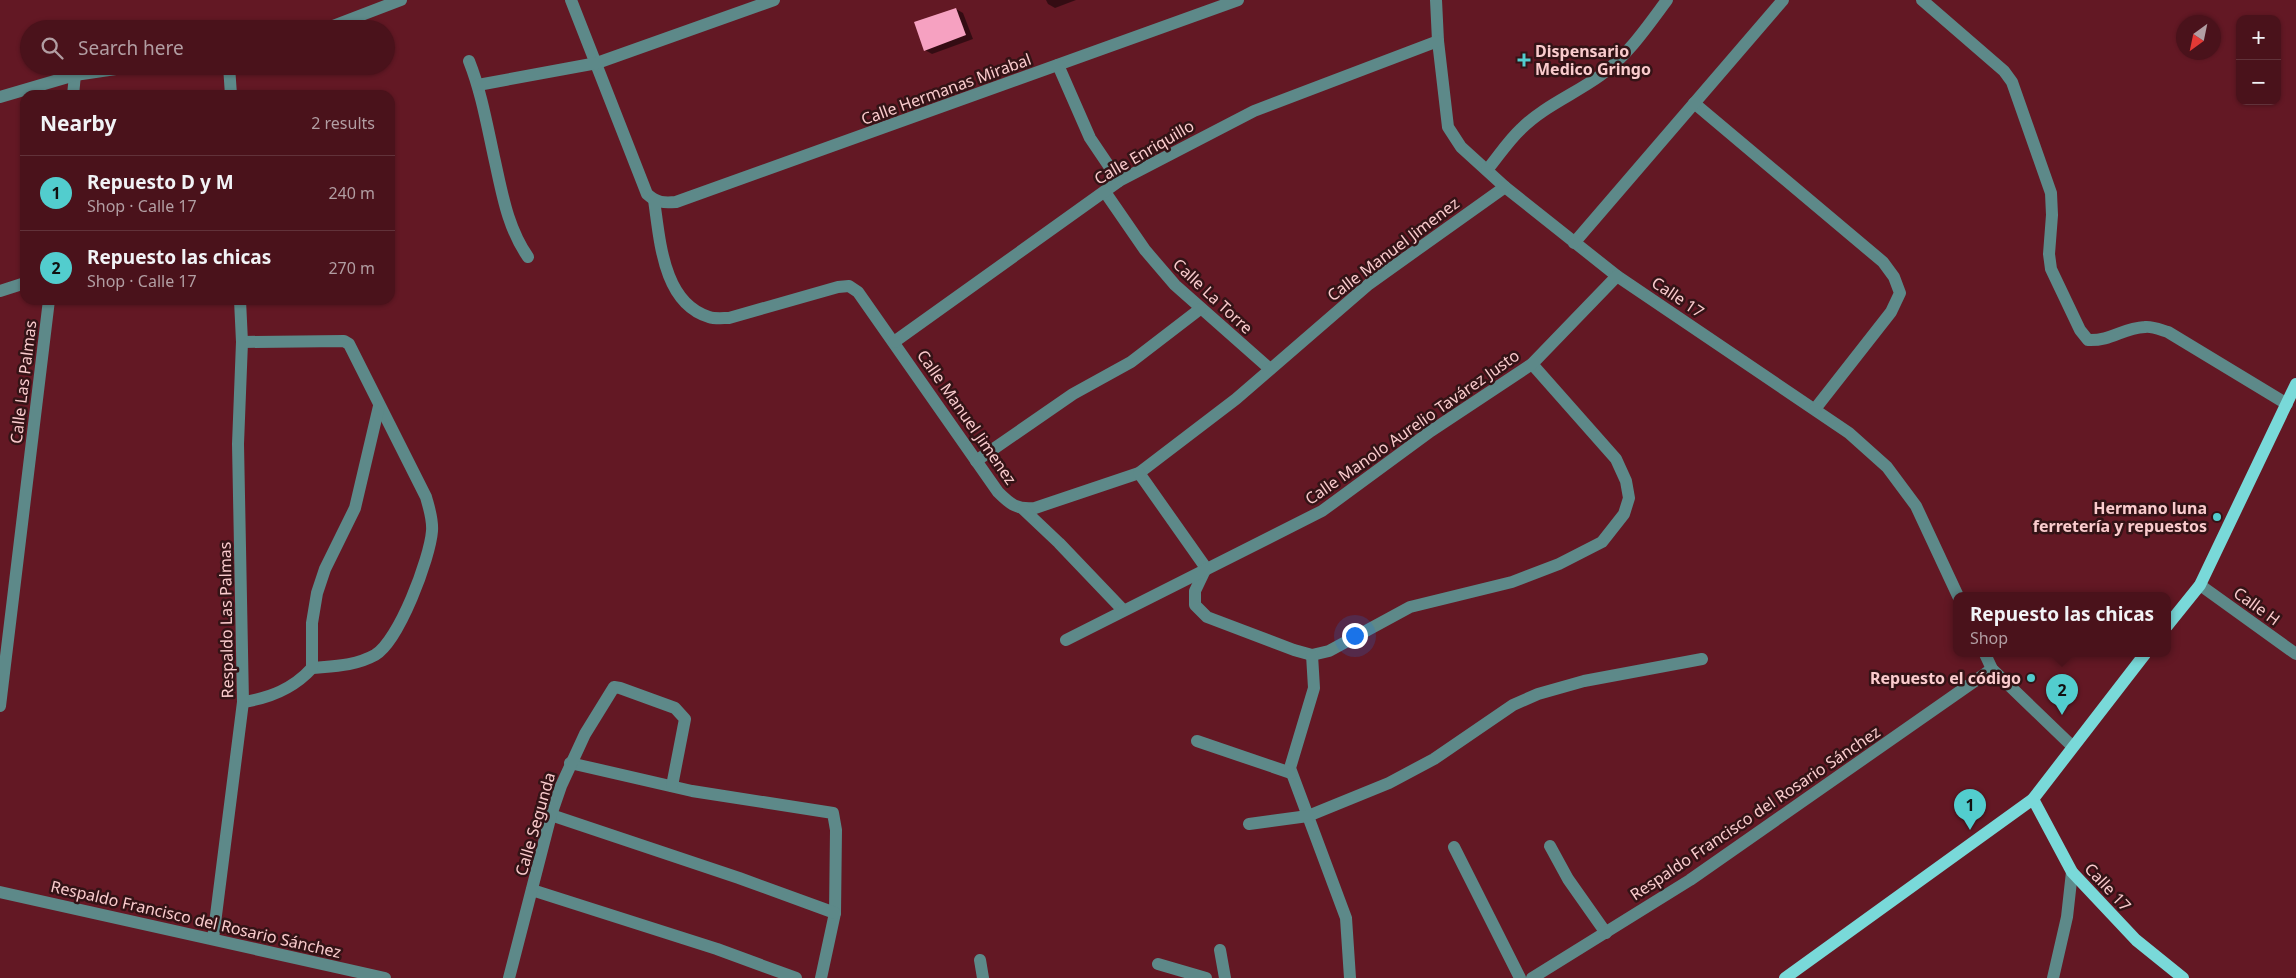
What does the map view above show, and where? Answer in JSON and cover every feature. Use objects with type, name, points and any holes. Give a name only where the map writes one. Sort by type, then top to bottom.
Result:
[{"type":"main road","points":[[2171,621],[2200,585],[2296,384]]},
{"type":"main road","points":[[1785,978],[2033,799],[2072,746],[2143,657]]},
{"type":"main road","name":"Calle 17","points":[[2033,799],[2072,872],[2136,940],[2183,978]]},
{"type":"street","points":[[349,20],[401,0]]},
{"type":"street","points":[[571,0],[648,194],[658,202]]},
{"type":"street","points":[[478,85],[597,63],[774,0]]},
{"type":"street","name":"Calle Hermanas Mirabal","points":[[658,202],[676,202],[1238,0]]},
{"type":"street","name":"Calle 17","points":[[1436,0],[1438,41],[1448,127],[1461,148],[1574,244],[1617,276],[1849,433],[1886,467],[1916,506],[1956,592]]},
{"type":"street","points":[[1487,170],[1521,129],[1557,102],[1602,75],[1618,60],[1640,37],[1667,0]]},
{"type":"street","points":[[1574,244],[1783,0]]},
{"type":"street","points":[[1922,0],[2004,71],[2012,82],[2051,193],[2052,214],[2049,254],[2051,268],[2080,330],[2088,340],[2103,341],[2127,330],[2147,326],[2168,332],[2287,404]]},
{"type":"street","name":"Calle Enriquillo","points":[[894,342],[1119,181],[1254,111],[1438,41]]},
{"type":"street","points":[[469,61],[478,85],[502,197],[517,241],[528,257]]},
{"type":"street","points":[[1058,65],[1090,138],[1119,181]]},
{"type":"street","points":[[24,90],[76,75],[74,90]]},
{"type":"street","points":[[230,75],[231,90]]},
{"type":"street","points":[[0,97],[20,91]]},
{"type":"street","points":[[1694,103],[1884,262],[1894,277],[1900,294],[1891,312],[1815,409]]},
{"type":"street","name":"Calle Manuel Jimenez","points":[[658,202],[659,238],[670,280],[689,307],[710,318],[729,318],[838,287],[850,286],[858,292],[894,342],[998,492],[1012,505],[1023,510],[1035,508],[1139,473],[1270,369],[1369,284],[1505,187]]},
{"type":"street","name":"Calle La Torre","points":[[1105,192],[1145,250],[1175,286],[1270,369]]},
{"type":"street","name":"Calle Manolo Aurelio Tavárez Justo","points":[[1066,640],[1322,511],[1431,431],[1532,364],[1617,276]]},
{"type":"street","points":[[0,291],[20,285]]},
{"type":"street","name":"Calle Las Palmas","points":[[0,706],[48,305]]},
{"type":"street","name":"Respaldo Las Palmas","points":[[213,939],[243,702],[238,444],[242,342],[240,305]]},
{"type":"street","points":[[976,461],[1073,394],[1131,362],[1200,309]]},
{"type":"street","points":[[242,342],[344,341],[349,344],[426,497],[432,532],[408,610],[395,632],[377,654],[354,664],[312,668]]},
{"type":"street","points":[[1139,473],[1206,568],[1195,591],[1195,605],[1207,617],[1294,650],[1312,655],[1329,651],[1410,607],[1512,582],[1559,564],[1602,542],[1624,514],[1629,498],[1626,480],[1616,459],[1532,364]]},
{"type":"street","points":[[243,702],[268,698],[303,678],[312,668],[312,622],[317,593],[325,569],[355,508],[380,406]]},
{"type":"street","points":[[1023,510],[1059,543],[1123,610]]},
{"type":"street","name":"Calle H","points":[[2200,585],[2296,654]]},
{"type":"street","points":[[1312,655],[1315,686],[1290,763],[1290,773],[1346,918],[1350,978]]},
{"type":"street","points":[[1986,657],[1992,669],[2072,746]]},
{"type":"street","points":[[1249,824],[1308,816],[1389,783],[1434,759],[1514,705],[1538,694],[1584,680],[1702,659]]},
{"type":"street","name":"Respaldo Francisco del Rosario Sánchez","points":[[1532,978],[1690,880],[1992,669]]},
{"type":"street","name":"Calle Segunda","points":[[509,978],[551,816],[570,763],[585,734],[614,688],[620,688],[666,705],[681,713],[685,719],[672,786]]},
{"type":"street","points":[[1197,740],[1290,773]]},
{"type":"street","points":[[570,763],[672,786],[830,811],[834,816],[836,830],[835,912],[821,978]]},
{"type":"street","points":[[551,816],[835,912]]},
{"type":"street","points":[[1550,846],[1568,879],[1606,932]]},
{"type":"street","points":[[1454,847],[1520,978]]},
{"type":"street","points":[[2053,978],[2067,917],[2072,872]]},
{"type":"street","points":[[532,890],[717,949],[796,978]]},
{"type":"street","name":"Respaldo Francisco del Rosario Sánchez","points":[[0,892],[385,978]]},
{"type":"street","points":[[1220,950],[1225,978]]},
{"type":"street","points":[[980,960],[983,978]]},
{"type":"street","points":[[1158,964],[1206,978]]},
{"type":"building","points":[[956,8],[966,35],[924,51],[914,22]]},
{"type":"place","name":"Dispensario Medico Gringo","points":[[1524,60]]},
{"type":"place","name":"Hermano luna ferretería y repuestos","points":[[2217,517]]},
{"type":"place","name":"Repuesto el código","points":[[2031,678]]},
{"type":"place","name":"Repuesto las chicas","points":[[2062,715]]},
{"type":"place","name":"Repuesto D y M","points":[[1970,830]]}]
